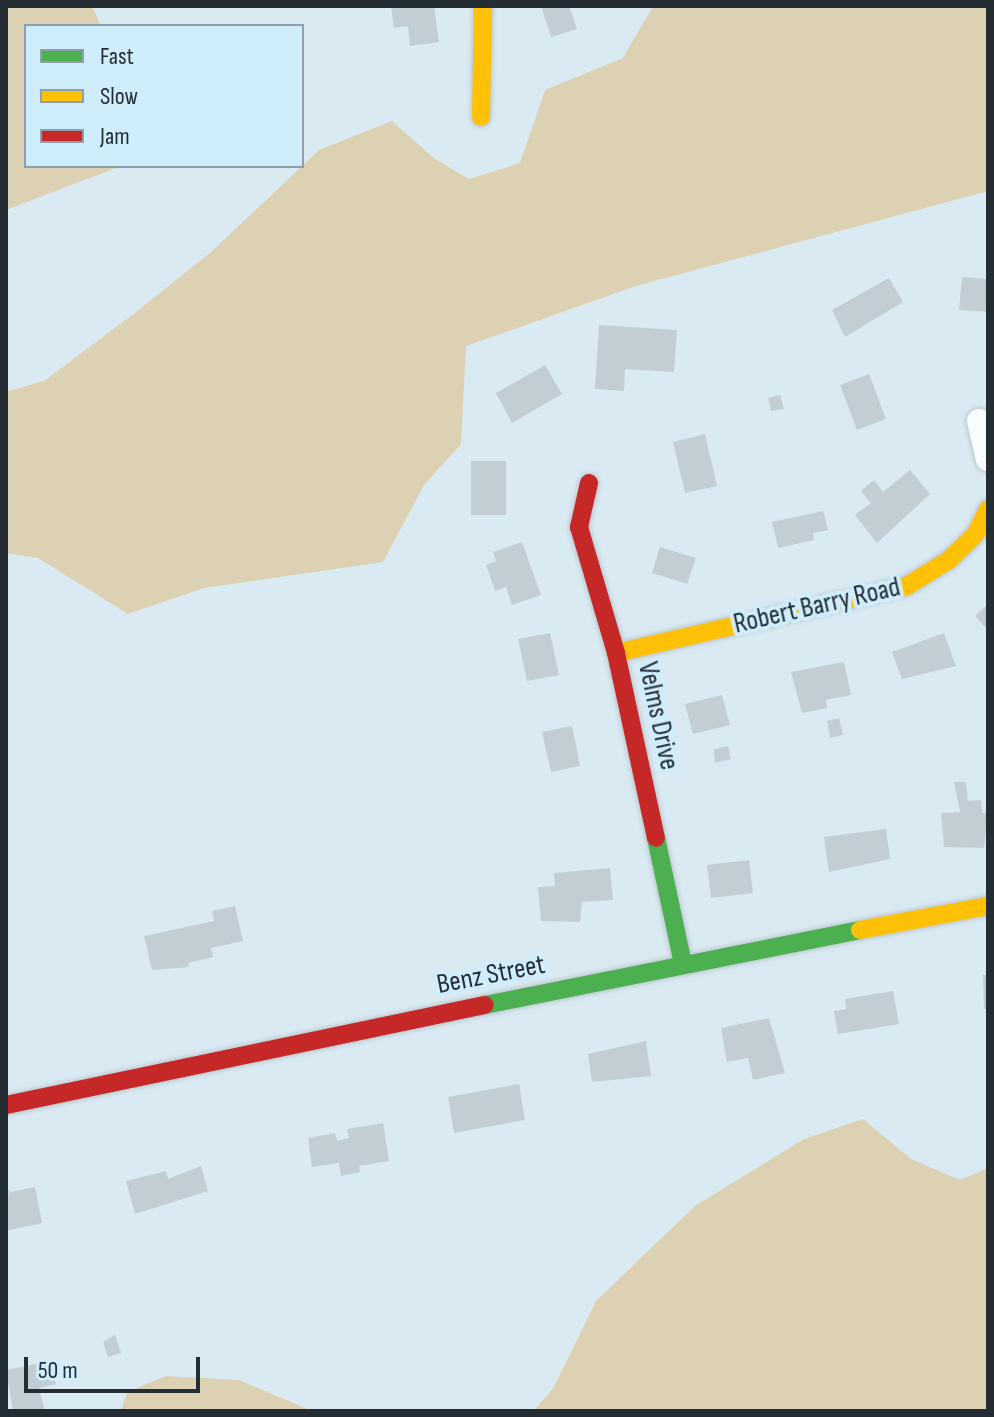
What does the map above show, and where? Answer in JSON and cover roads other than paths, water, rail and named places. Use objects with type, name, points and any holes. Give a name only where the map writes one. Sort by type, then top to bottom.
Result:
[{"type":"street","points":[[481,117],[483,6]]},
{"type":"street","points":[[979,421],[988,459]]},
{"type":"street","name":"Velms Drive","points":[[589,483],[579,527],[616,653],[683,964]]},
{"type":"street","name":"Robert Barry Road","points":[[616,653],[907,586],[949,560],[975,535],[988,509]]},
{"type":"street","name":"Benz Street","points":[[6,1105],[683,964],[988,906]]}]
